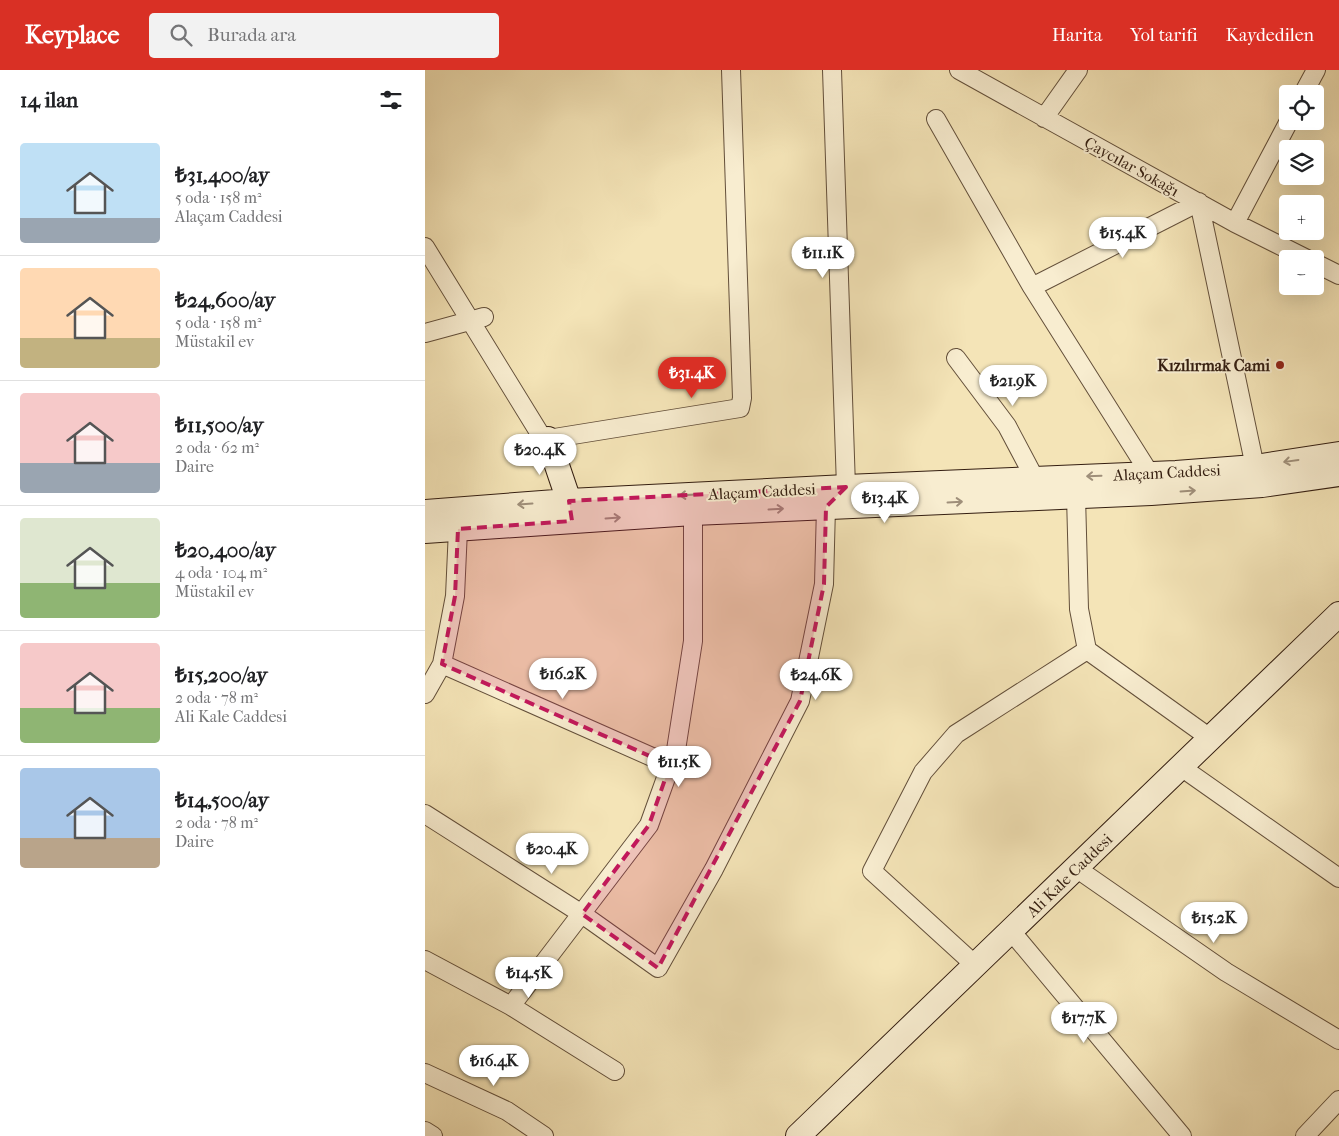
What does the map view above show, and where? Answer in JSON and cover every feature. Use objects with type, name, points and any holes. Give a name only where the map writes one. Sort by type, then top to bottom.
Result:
[{"type":"main road","points":[[548,439],[571,511]]},
{"type":"main road","name":"Alaçam Caddesi","points":[[425,512],[571,511],[693,513],[1076,496],[1339,454]]},
{"type":"main road","name":"Alaçam Caddesi","points":[[425,531],[458,528],[571,511],[846,486],[1035,479],[1262,485],[1339,474]]},
{"type":"main road","points":[[826,507],[846,486],[861,506]]},
{"type":"main road","name":"Ali Kale Caddesi","points":[[798,1136],[1339,614]]},
{"type":"street","points":[[425,248],[477,319],[540,434],[548,439],[739,408],[742,388],[731,70]]},
{"type":"street","points":[[832,70],[846,486]]},
{"type":"street","name":"Çaycılar Sokağı","points":[[959,70],[1289,250]]},
{"type":"street","points":[[1044,118],[1078,70]]},
{"type":"street","points":[[1308,85],[1316,70]]},
{"type":"street","points":[[936,119],[1032,287],[1151,483]]},
{"type":"street","points":[[1235,222],[1284,130]]},
{"type":"street","points":[[1032,287],[1199,202],[1255,467]]},
{"type":"street","points":[[1324,268],[1339,275]]},
{"type":"street","points":[[425,333],[477,319]]},
{"type":"street","points":[[956,358],[1007,426],[1035,479]]},
{"type":"street","points":[[1076,496],[1079,609],[1087,650],[1211,738]]},
{"type":"street","points":[[425,814],[581,914],[658,968],[714,869],[799,701],[824,584],[826,507]]},
{"type":"street","points":[[511,1006],[649,825],[676,750],[693,640],[693,513]]},
{"type":"street","points":[[425,694],[442,664],[455,596],[458,528]]},
{"type":"street","points":[[975,965],[872,871],[923,772],[956,734],[1087,650]]},
{"type":"street","points":[[442,664],[670,765]]},
{"type":"street","points":[[1181,767],[1339,878]]},
{"type":"street","points":[[1076,868],[1226,972],[1339,1040]]},
{"type":"street","points":[[1011,931],[1181,1136]]},
{"type":"street","points":[[425,960],[511,1006],[615,1070]]},
{"type":"street","points":[[425,1073],[507,1111],[544,1136]]},
{"type":"street","points":[[1305,1136],[1339,1100]]},
{"type":"street","points":[[425,1131],[433,1136]]},
{"type":"highlighted area","points":[[846,487],[826,507],[824,584],[800,701],[658,968],[582,914],[649,825],[670,765],[442,664],[455,596],[458,529],[572,521],[569,501]]},
{"type":"place","name":"Kızılırmak Cami","points":[[1280,365]]}]
